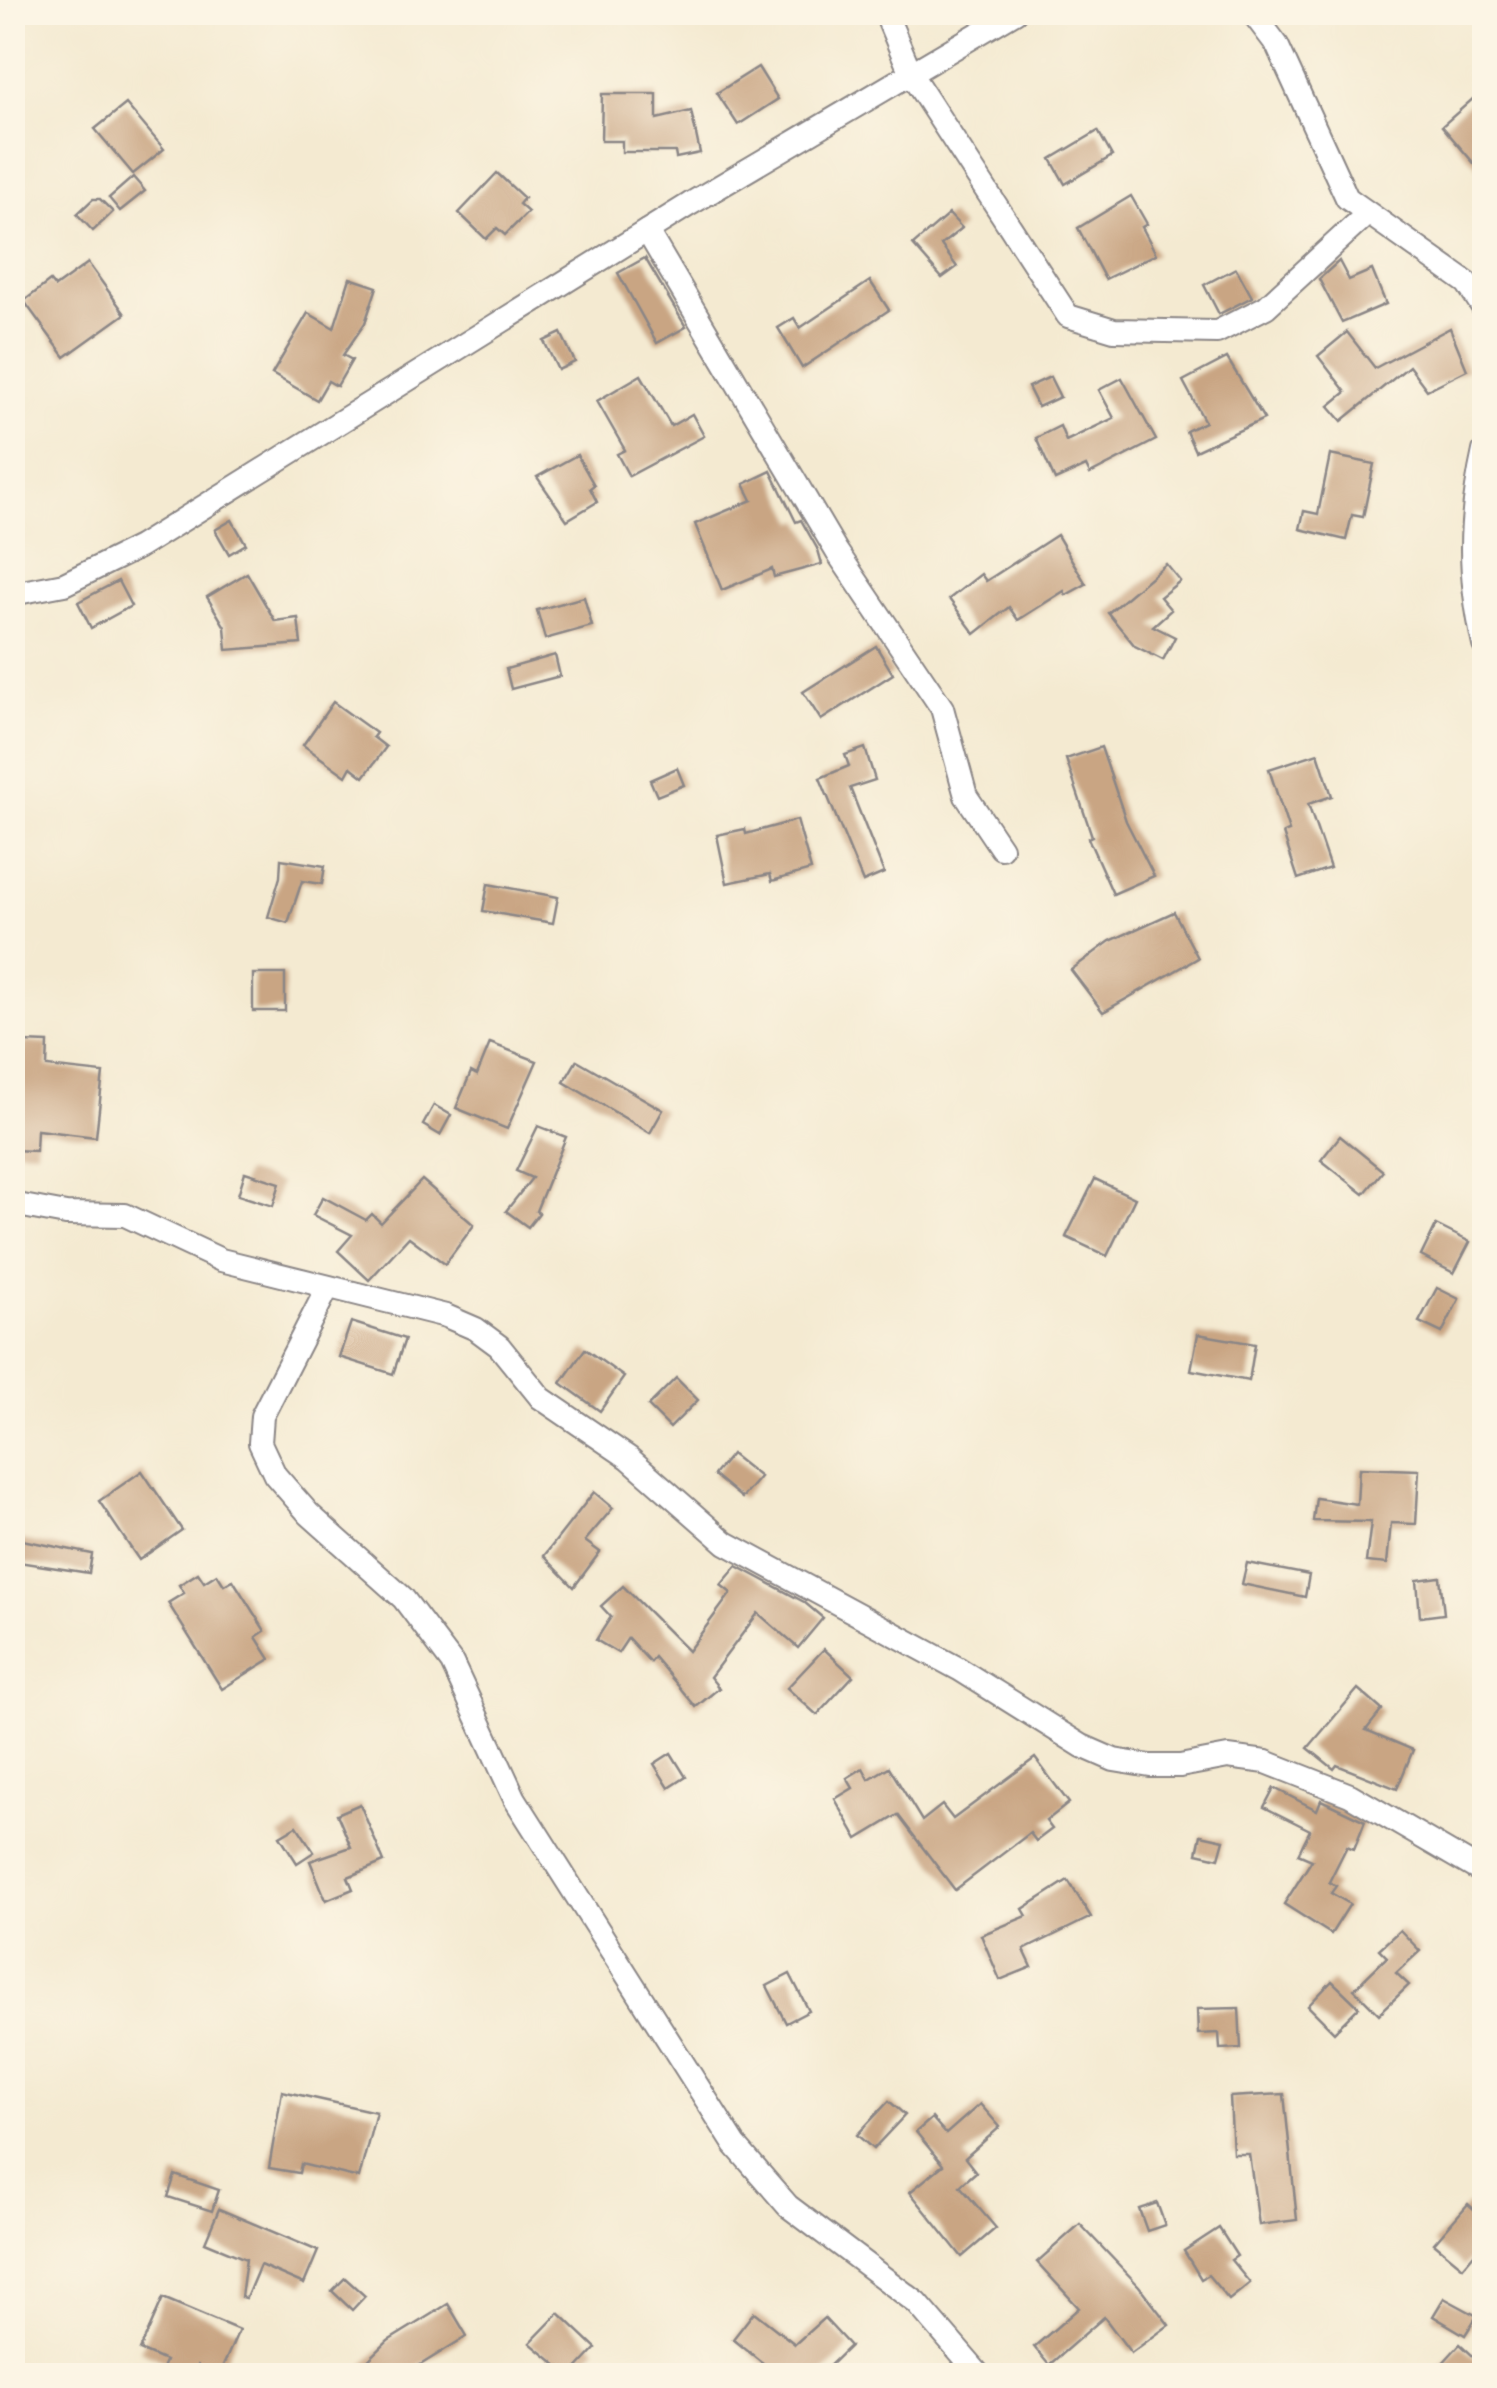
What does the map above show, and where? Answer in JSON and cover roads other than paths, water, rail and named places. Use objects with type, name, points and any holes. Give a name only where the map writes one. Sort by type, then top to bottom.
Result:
[{"type":"street","points":[[885,12],[912,76],[1068,316],[1114,330],[1217,332],[1266,307],[1366,215]]},
{"type":"street","points":[[12,594],[64,584],[139,547],[647,231],[1015,12]]},
{"type":"street","points":[[1252,12],[1277,45],[1347,198],[1468,283],[1484,308]]},
{"type":"street","points":[[647,231],[837,552],[942,708],[966,796],[1001,848]]},
{"type":"street","points":[[1484,451],[1471,528],[1471,586],[1484,645]]},
{"type":"street","points":[[12,1204],[66,1214],[125,1215],[220,1260],[327,1290],[446,1316],[476,1329],[499,1346],[542,1398],[629,1458],[726,1543],[959,1669],[1082,1746],[1114,1760],[1150,1766],[1180,1766],[1228,1757],[1266,1762],[1350,1794],[1484,1873]]},
{"type":"street","points":[[327,1290],[262,1416],[260,1443],[276,1475],[309,1514],[403,1598],[452,1663],[515,1799],[735,2145],[788,2206],[917,2303],[980,2376]]}]
